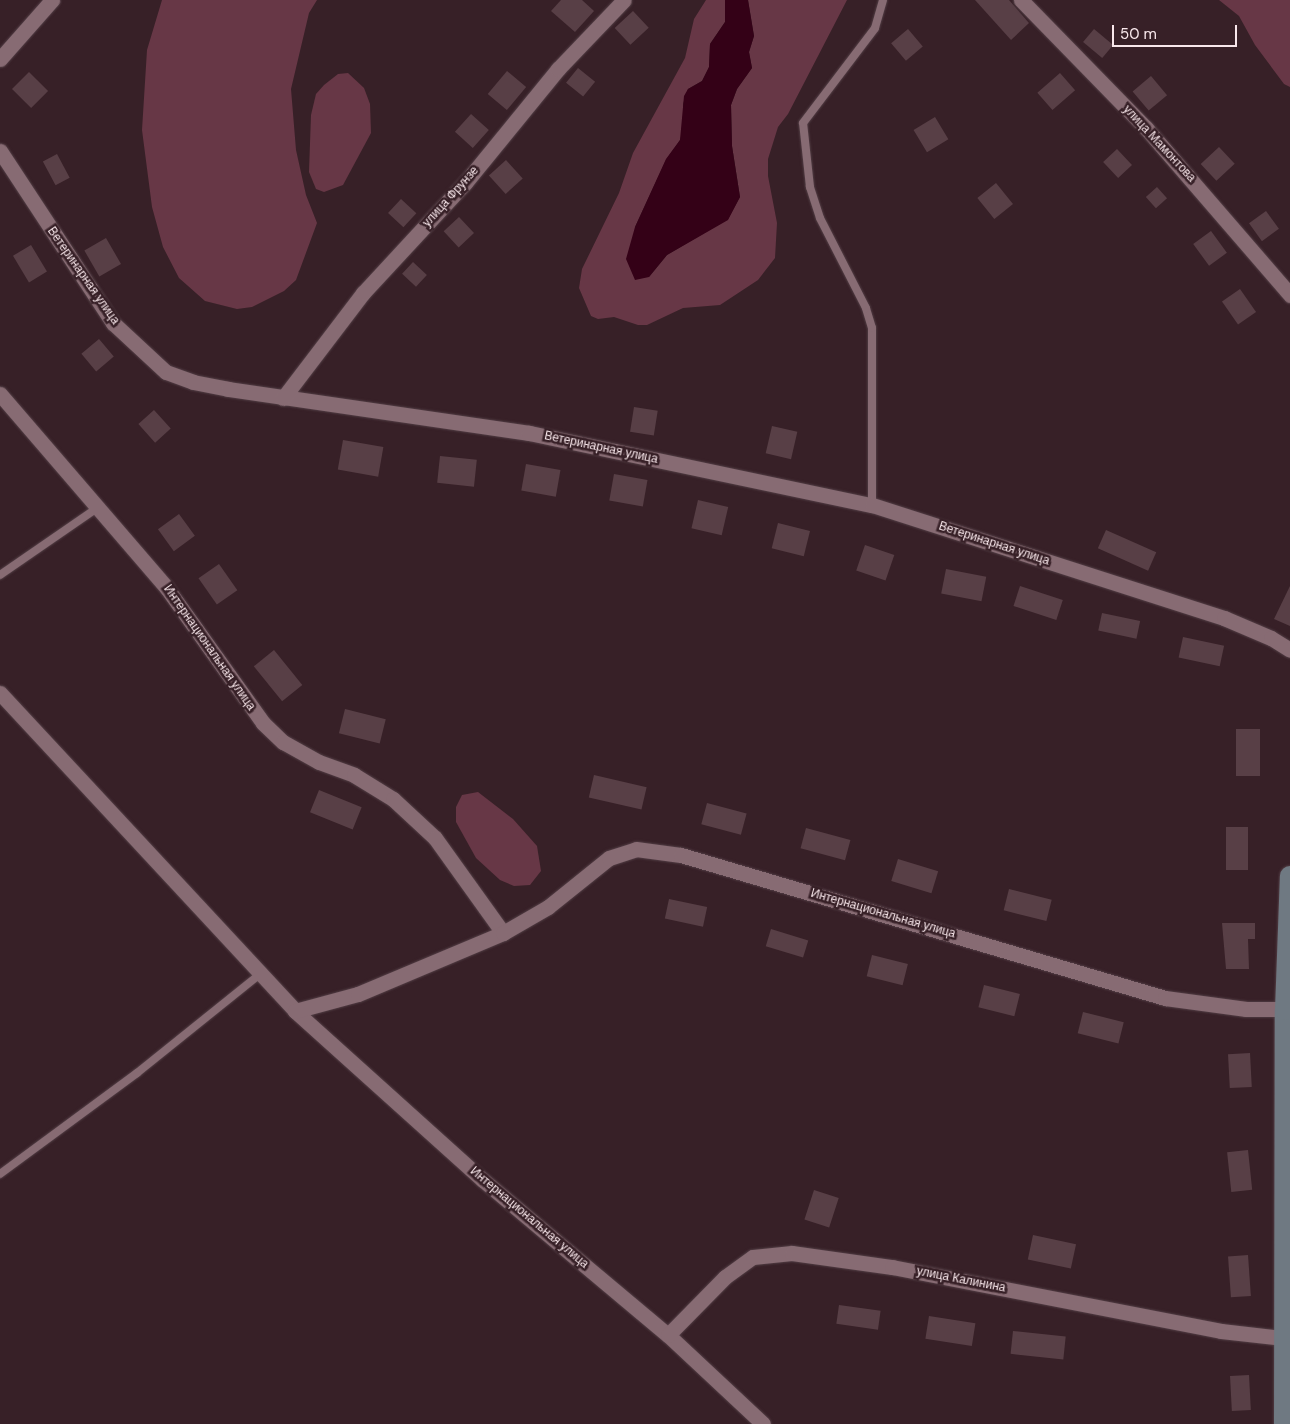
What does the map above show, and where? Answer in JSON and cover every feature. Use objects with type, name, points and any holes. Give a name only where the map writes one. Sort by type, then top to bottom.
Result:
[{"type":"street","points":[[0,59],[52,0]]},
{"type":"street","name":"улица Фрунзе","points":[[282,398],[363,293],[465,183],[558,69],[624,0]]},
{"type":"street","name":"улица Мамонтова","points":[[1021,0],[1146,128],[1290,295]]},
{"type":"street","name":"Ветеринарная улица","points":[[0,151],[4,165],[113,323],[159,366],[193,382],[282,398],[529,433],[872,505],[1224,618],[1271,638],[1290,650]]},
{"type":"street","name":"Интернациональная улица","points":[[0,394],[181,607],[239,694],[262,723],[283,742],[319,762],[366,782],[394,799],[435,838],[503,934]]},
{"type":"street","name":"Интернациональная улица","points":[[0,693],[259,975],[295,1011],[483,1180],[668,1335],[763,1424]]},
{"type":"street","name":"Интернациональная улица","points":[[295,1011],[367,991],[503,934],[548,907],[609,858],[636,849],[681,856],[1165,998],[1210,1006],[1287,1009]]},
{"type":"street","points":[[1284,1424],[1282,1338],[1290,876]]},
{"type":"street","name":"улица Калинина","points":[[668,1335],[725,1276],[753,1257],[792,1254],[900,1268],[1221,1331],[1282,1338]]},
{"type":"lane","points":[[872,505],[872,328],[866,308],[820,218],[810,187],[803,122],[876,28],[883,0]]},
{"type":"lane","points":[[0,575],[97,508]]},
{"type":"lane","points":[[0,1174],[137,1073],[259,975]]},
{"type":"shaded area","points":[[162,0],[317,0],[309,13],[291,89],[296,150],[306,195],[317,223],[296,280],[284,291],[252,307],[237,309],[205,301],[179,278],[163,247],[152,207],[142,130],[147,50]]},
{"type":"shaded area","points":[[706,0],[725,0],[725,22],[710,44],[709,67],[702,81],[688,89],[683,104],[684,125],[680,140],[666,160],[635,227],[649,277],[667,255],[728,219],[740,197],[732,146],[731,105],[737,89],[752,68],[749,52],[754,36],[748,0],[847,0],[788,114],[778,127],[768,159],[768,176],[777,223],[775,258],[758,280],[720,305],[683,308],[647,325],[638,325],[614,317],[598,319],[591,316],[579,288],[582,269],[619,193],[633,153],[685,58],[694,19]]},
{"type":"shaded area","points":[[725,0],[748,0],[754,36],[749,52],[752,68],[737,89],[731,105],[732,146],[740,197],[728,220],[667,255],[649,277],[635,280],[626,259],[635,227],[666,159],[680,140],[684,96],[688,89],[702,81],[709,67],[710,44],[725,22]]},
{"type":"shaded area","points":[[1219,0],[1290,0],[1290,87],[1284,84],[1255,45],[1239,16]]},
{"type":"shaded area","points":[[348,73],[364,88],[370,104],[371,133],[343,185],[324,192],[316,189],[309,172],[311,115],[316,94],[338,74]]},
{"type":"shaded area","points":[[478,792],[513,819],[537,846],[541,871],[530,885],[514,886],[500,880],[476,858],[456,822],[456,807],[462,795]]},
{"type":"building","points":[[561,0],[582,0],[594,11],[575,32],[551,11]]},
{"type":"building","points":[[975,0],[1009,0],[1029,23],[1011,40]]},
{"type":"building","points":[[633,11],[649,28],[630,45],[615,28]]},
{"type":"building","points":[[908,29],[923,47],[906,61],[891,43]]},
{"type":"building","points":[[1094,29],[1113,45],[1102,58],[1083,42]]},
{"type":"building","points":[[578,68],[595,82],[583,97],[566,83]]},
{"type":"building","points":[[507,71],[526,87],[507,110],[488,94]]},
{"type":"building","points":[[29,72],[48,91],[31,108],[12,89]]},
{"type":"building","points":[[1060,73],[1075,90],[1052,110],[1037,93]]},
{"type":"building","points":[[1151,76],[1167,95],[1149,111],[1133,91]]},
{"type":"building","points":[[471,114],[489,130],[473,148],[455,132]]},
{"type":"building","points":[[935,117],[948,139],[927,152],[914,130]]},
{"type":"building","points":[[1219,147],[1235,164],[1216,181],[1201,164]]},
{"type":"building","points":[[1117,149],[1132,165],[1118,178],[1103,162]]},
{"type":"building","points":[[57,154],[70,178],[56,185],[43,162]]},
{"type":"building","points":[[506,160],[523,179],[506,194],[489,175]]},
{"type":"building","points":[[996,183],[1013,204],[994,219],[977,198]]},
{"type":"building","points":[[1157,187],[1167,198],[1156,208],[1146,197]]},
{"type":"building","points":[[401,199],[416,213],[403,227],[388,213]]},
{"type":"building","points":[[1266,211],[1279,229],[1262,241],[1249,223]]},
{"type":"building","points":[[459,217],[474,233],[459,247],[444,231]]},
{"type":"building","points":[[1211,231],[1227,253],[1209,266],[1193,244]]},
{"type":"building","points":[[106,238],[121,264],[99,276],[84,251]]},
{"type":"building","points":[[31,245],[47,272],[29,282],[13,256]]},
{"type":"building","points":[[413,262],[427,275],[416,287],[402,274]]},
{"type":"building","points":[[1240,289],[1256,312],[1238,325],[1222,302]]},
{"type":"building","points":[[99,339],[114,357],[96,371],[81,354]]},
{"type":"building","points":[[634,407],[658,411],[654,435],[630,432]]},
{"type":"building","points":[[154,410],[171,429],[155,443],[138,424]]},
{"type":"building","points":[[772,426],[797,432],[791,459],[766,453]]},
{"type":"building","points":[[343,440],[383,447],[378,477],[338,470]]},
{"type":"building","points":[[440,456],[477,460],[474,487],[437,483]]},
{"type":"building","points":[[526,464],[560,470],[556,497],[521,491]]},
{"type":"building","points":[[614,474],[647,480],[643,506],[609,501]]},
{"type":"building","points":[[698,500],[728,507],[722,535],[691,528]]},
{"type":"building","points":[[179,514],[195,536],[174,551],[158,529]]},
{"type":"building","points":[[778,523],[810,531],[804,556],[772,548]]},
{"type":"building","points":[[1106,530],[1156,552],[1148,571],[1098,548]]},
{"type":"building","points":[[865,545],[894,555],[886,581],[856,571]]},
{"type":"building","points":[[219,564],[237,590],[217,605],[199,578]]},
{"type":"building","points":[[946,569],[986,577],[981,601],[941,594]]},
{"type":"building","points":[[1020,586],[1063,600],[1056,620],[1014,606]]},
{"type":"building","points":[[1290,586],[1290,626],[1274,619]]},
{"type":"building","points":[[1102,613],[1140,621],[1136,639],[1098,631]]},
{"type":"building","points":[[1183,637],[1224,646],[1220,666],[1179,658]]},
{"type":"building","points":[[274,650],[302,685],[282,701],[254,666]]},
{"type":"building","points":[[345,709],[386,719],[380,743],[339,733]]},
{"type":"building","points":[[1236,729],[1260,729],[1260,776],[1236,776]]},
{"type":"building","points":[[594,775],[647,787],[641,810],[589,797]]},
{"type":"building","points":[[319,790],[362,807],[353,829],[310,812]]},
{"type":"building","points":[[707,803],[747,814],[741,835],[701,824]]},
{"type":"building","points":[[1226,827],[1248,827],[1248,870],[1226,870]]},
{"type":"building","points":[[806,828],[850,840],[845,860],[801,848]]},
{"type":"building","points":[[898,859],[938,871],[931,893],[891,881]]},
{"type":"building","points":[[1009,889],[1052,900],[1046,921],[1004,910]]},
{"type":"building","points":[[669,899],[707,907],[703,927],[665,919]]},
{"type":"building","points":[[1222,923],[1255,923],[1255,939],[1248,939],[1249,969],[1226,969]]},
{"type":"building","points":[[771,929],[808,940],[803,958],[766,946]]},
{"type":"building","points":[[872,955],[908,964],[903,985],[867,976]]},
{"type":"building","points":[[984,985],[1020,994],[1014,1016],[978,1007]]},
{"type":"building","points":[[1083,1012],[1124,1022],[1118,1044],[1078,1033]]},
{"type":"building","points":[[1250,1053],[1252,1087],[1230,1088],[1228,1054]]},
{"type":"building","points":[[1248,1150],[1252,1190],[1231,1192],[1227,1152]]},
{"type":"building","points":[[814,1190],[839,1198],[829,1228],[804,1219]]},
{"type":"building","points":[[1033,1235],[1076,1244],[1071,1269],[1028,1259]]},
{"type":"building","points":[[1248,1255],[1251,1296],[1231,1297],[1228,1256]]},
{"type":"building","points":[[839,1305],[881,1311],[878,1330],[836,1324]]},
{"type":"building","points":[[929,1316],[975,1323],[972,1346],[925,1339]]},
{"type":"building","points":[[1013,1331],[1066,1337],[1063,1359],[1011,1354]]},
{"type":"building","points":[[1249,1375],[1251,1410],[1232,1411],[1230,1376]]}]
